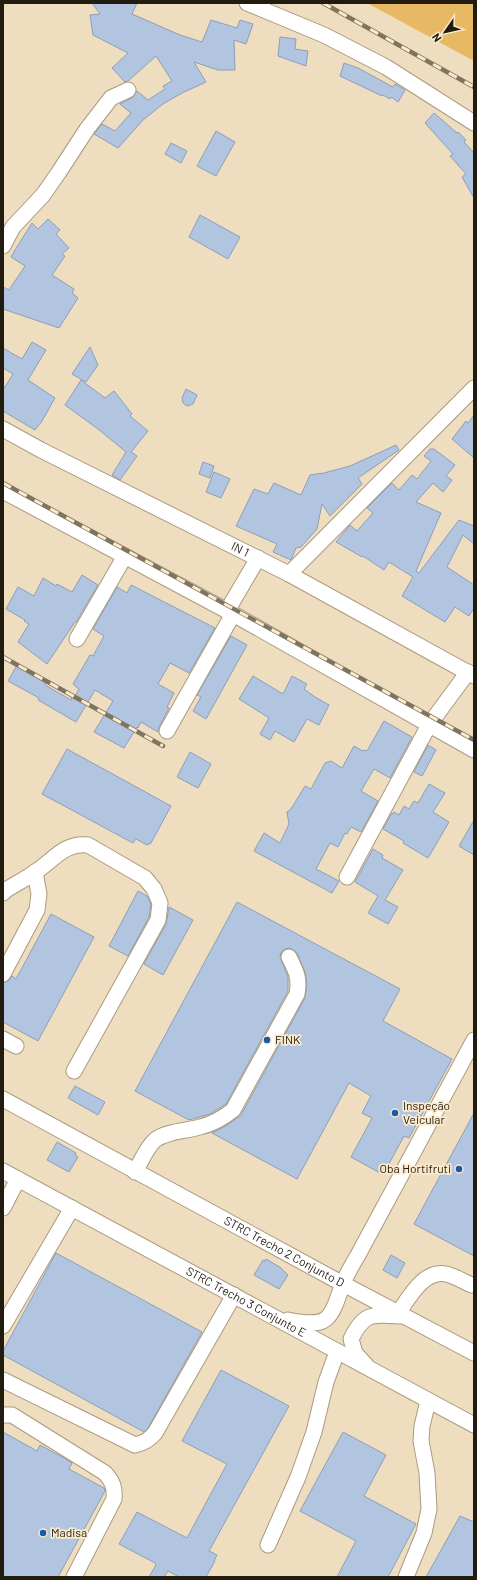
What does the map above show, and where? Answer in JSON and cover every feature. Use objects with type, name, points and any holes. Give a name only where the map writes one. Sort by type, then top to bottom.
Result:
[{"type":"street","points":[[247,3],[324,35],[386,67],[474,123]]},
{"type":"street","points":[[3,246],[13,227],[42,195],[60,172],[87,129],[111,98],[128,90]]},
{"type":"street","points":[[289,574],[474,388]]},
{"type":"street","name":"IN 1","points":[[3,429],[41,450],[289,574],[471,674]]},
{"type":"street","points":[[3,491],[230,613],[474,750]]},
{"type":"street","points":[[77,639],[125,556]]},
{"type":"street","points":[[167,731],[258,558]]},
{"type":"street","points":[[347,877],[429,725],[471,674]]},
{"type":"street","points":[[3,893],[36,872],[69,847],[77,844],[88,845],[145,878],[154,889],[160,903],[158,920],[74,1071]]},
{"type":"street","points":[[3,974],[37,910],[39,894],[36,872]]},
{"type":"street","points":[[135,1172],[156,1140],[166,1135],[201,1127],[220,1120],[233,1110],[297,994],[299,983],[289,957]]},
{"type":"street","points":[[276,1318],[309,1324],[321,1321],[333,1311],[342,1284],[474,1040]]},
{"type":"street","name":"STRC Trecho 2 Conjunto D","points":[[3,1099],[342,1284],[474,1353]]},
{"type":"street","name":"STRC Trecho 3 Conjunto E","points":[[3,1171],[474,1425]]},
{"type":"street","points":[[3,1208],[18,1179]]},
{"type":"street","points":[[3,1326],[72,1208]]},
{"type":"street","points":[[369,1368],[355,1353],[351,1339],[358,1325],[370,1315],[401,1315],[426,1278],[435,1274],[446,1274],[472,1285]]},
{"type":"street","points":[[3,1380],[136,1445],[141,1444],[149,1440],[155,1433],[234,1295]]},
{"type":"street","points":[[268,1545],[298,1477],[314,1432],[326,1382],[337,1352]]},
{"type":"street","points":[[406,1577],[424,1533],[429,1509],[427,1473],[421,1441],[422,1426],[428,1401]]},
{"type":"street","points":[[3,1415],[12,1416],[105,1473],[111,1480],[114,1490],[114,1499],[74,1577]]},
{"type":"shaded area","points":[[367,3],[474,3],[474,61]]},
{"type":"building","points":[[92,3],[137,3],[132,14],[180,35],[202,42],[211,20],[237,28],[240,20],[253,24],[246,44],[234,40],[235,70],[218,70],[194,62],[206,82],[163,104],[143,120],[118,148],[94,134],[102,124],[115,131],[131,113],[120,104],[132,98],[137,91],[148,100],[165,89],[163,86],[172,81],[156,56],[125,82],[112,68],[128,53],[93,35],[90,15],[100,14]]},
{"type":"building","points":[[280,37],[296,39],[295,49],[308,51],[306,66],[278,56]]},
{"type":"building","points":[[344,63],[358,68],[393,87],[395,84],[405,90],[398,102],[391,97],[390,99],[383,95],[382,96],[340,76]]},
{"type":"building","points":[[434,113],[466,140],[464,142],[474,153],[474,198],[462,177],[466,174],[450,156],[453,154],[425,123]]},
{"type":"building","points":[[216,131],[235,142],[216,176],[197,166]]},
{"type":"building","points":[[171,143],[187,151],[181,163],[165,154]]},
{"type":"building","points":[[200,215],[240,237],[228,259],[189,237]]},
{"type":"building","points":[[48,219],[60,230],[56,234],[69,248],[62,254],[65,256],[52,275],[74,289],[72,293],[78,298],[59,328],[3,309],[3,287],[9,290],[25,266],[11,257],[32,223],[38,229]]},
{"type":"building","points":[[32,342],[46,350],[28,380],[55,398],[35,430],[3,411],[3,390],[13,374],[3,368],[3,348],[22,359]]},
{"type":"building","points":[[90,347],[98,365],[86,382],[72,374]]},
{"type":"building","points":[[81,380],[105,398],[114,391],[132,414],[130,416],[148,431],[131,452],[137,456],[120,480],[112,475],[126,452],[65,405]]},
{"type":"building","points":[[186,389],[197,395],[193,404],[187,406],[183,403],[182,398]]},
{"type":"building","points":[[474,415],[474,458],[452,439],[466,421],[468,423]]},
{"type":"building","points":[[396,445],[399,450],[358,478],[362,484],[330,516],[322,504],[317,529],[301,547],[296,548],[291,560],[273,552],[277,544],[236,526],[254,489],[268,494],[274,483],[301,495],[310,475],[350,466]]},
{"type":"building","points":[[430,449],[434,449],[455,465],[446,476],[452,480],[443,492],[433,483],[416,502],[441,513],[416,571],[419,573],[459,520],[474,526],[474,544],[463,535],[447,567],[474,585],[474,608],[469,616],[455,607],[445,622],[402,596],[413,577],[389,562],[384,570],[363,556],[362,557],[336,542],[350,525],[357,531],[373,513],[367,508],[392,483],[399,490],[412,475],[417,479],[431,461],[424,456]]},
{"type":"building","points":[[203,462],[214,466],[210,478],[199,474]]},
{"type":"building","points":[[214,472],[230,479],[221,498],[206,492]]},
{"type":"building","points":[[82,575],[98,585],[76,622],[47,664],[18,642],[29,624],[6,609],[18,587],[34,596],[43,578],[56,586],[57,584],[72,592]]},
{"type":"building","points":[[131,585],[215,628],[189,673],[170,663],[158,684],[174,693],[158,732],[141,722],[124,748],[94,732],[113,701],[95,690],[76,722],[38,700],[39,698],[8,681],[17,665],[46,683],[45,685],[71,700],[72,696],[74,698],[79,689],[73,684],[90,655],[93,656],[104,636],[93,629],[117,587],[127,593]]},
{"type":"building","points":[[231,636],[247,645],[206,719],[193,711],[201,697],[197,695]]},
{"type":"building","points":[[253,676],[283,694],[292,676],[307,684],[304,689],[329,705],[319,725],[307,719],[294,742],[275,731],[270,740],[260,734],[269,718],[239,699]]},
{"type":"building","points":[[384,721],[412,737],[390,778],[374,769],[361,791],[378,801],[361,832],[351,827],[347,834],[345,833],[338,847],[330,843],[316,869],[339,881],[332,893],[254,851],[264,833],[280,843],[289,824],[287,812],[291,809],[305,786],[311,789],[325,763],[331,761],[342,768],[354,746],[363,751],[367,751]]},
{"type":"building","points":[[428,745],[436,750],[422,776],[414,772]]},
{"type":"building","points":[[67,749],[171,806],[151,843],[147,845],[136,839],[133,843],[42,794]]},
{"type":"building","points":[[190,752],[211,764],[198,788],[177,777]]},
{"type":"building","points":[[429,784],[445,793],[433,812],[449,822],[428,858],[403,843],[404,841],[383,829],[392,813],[393,814],[394,812],[399,815],[404,806],[409,809],[414,801],[418,803]]},
{"type":"building","points":[[474,820],[474,855],[459,846]]},
{"type":"building","points":[[373,849],[383,855],[382,858],[403,870],[385,900],[398,907],[388,924],[368,913],[378,896],[355,882]]},
{"type":"building","points":[[138,891],[147,896],[151,904],[149,917],[128,956],[109,946]]},
{"type":"building","name":"FINK","points":[[237,902],[400,989],[383,1021],[452,1059],[409,1138],[404,1136],[384,1173],[382,1174],[351,1157],[372,1118],[362,1113],[371,1096],[349,1083],[297,1179],[212,1133],[226,1126],[241,1115],[305,998],[307,984],[305,972],[297,953],[290,948],[281,952],[280,957],[288,977],[288,991],[226,1104],[210,1114],[189,1120],[135,1091]]},
{"type":"building","points":[[169,907],[193,920],[163,975],[144,964],[166,924]]},
{"type":"building","points":[[51,914],[94,937],[38,1041],[3,1022],[3,983],[8,981],[12,976],[16,979]]},
{"type":"building","points":[[75,1086],[105,1102],[98,1115],[68,1098]]},
{"type":"building","name":"Oba Hortifruti","points":[[474,1113],[474,1256],[414,1224]]},
{"type":"building","points":[[57,1142],[76,1153],[75,1155],[78,1157],[69,1172],[47,1160]]},
{"type":"building","points":[[56,1253],[202,1332],[148,1428],[144,1432],[3,1355],[3,1351]]},
{"type":"building","points":[[391,1255],[405,1263],[397,1278],[383,1270]]},
{"type":"building","points":[[266,1259],[281,1268],[288,1275],[279,1289],[254,1275],[263,1260],[265,1261]]},
{"type":"building","points":[[221,1370],[289,1406],[209,1551],[217,1555],[206,1577],[179,1577],[168,1571],[164,1577],[149,1577],[156,1565],[155,1563],[119,1544],[137,1512],[187,1538],[227,1464],[182,1441]]},
{"type":"building","name":"Madisa","points":[[3,1432],[37,1451],[40,1445],[64,1458],[72,1463],[69,1469],[104,1488],[105,1491],[58,1577],[3,1577]]},
{"type":"building","points":[[343,1432],[386,1455],[364,1496],[416,1524],[388,1577],[337,1577],[356,1541],[300,1511]]},
{"type":"building","points":[[460,1516],[474,1522],[474,1577],[426,1577]]},
{"type":"railway","points":[[323,3],[474,87]]},
{"type":"railway","points":[[3,483],[474,740]]},
{"type":"railway","points":[[3,657],[163,746]]},
{"type":"place","name":"FINK","points":[[267,1040]]},
{"type":"place","name":"Inspeção Veicular","points":[[395,1113]]},
{"type":"place","name":"Oba Hortifruti","points":[[459,1169]]},
{"type":"place","name":"Madisa","points":[[43,1533]]}]
